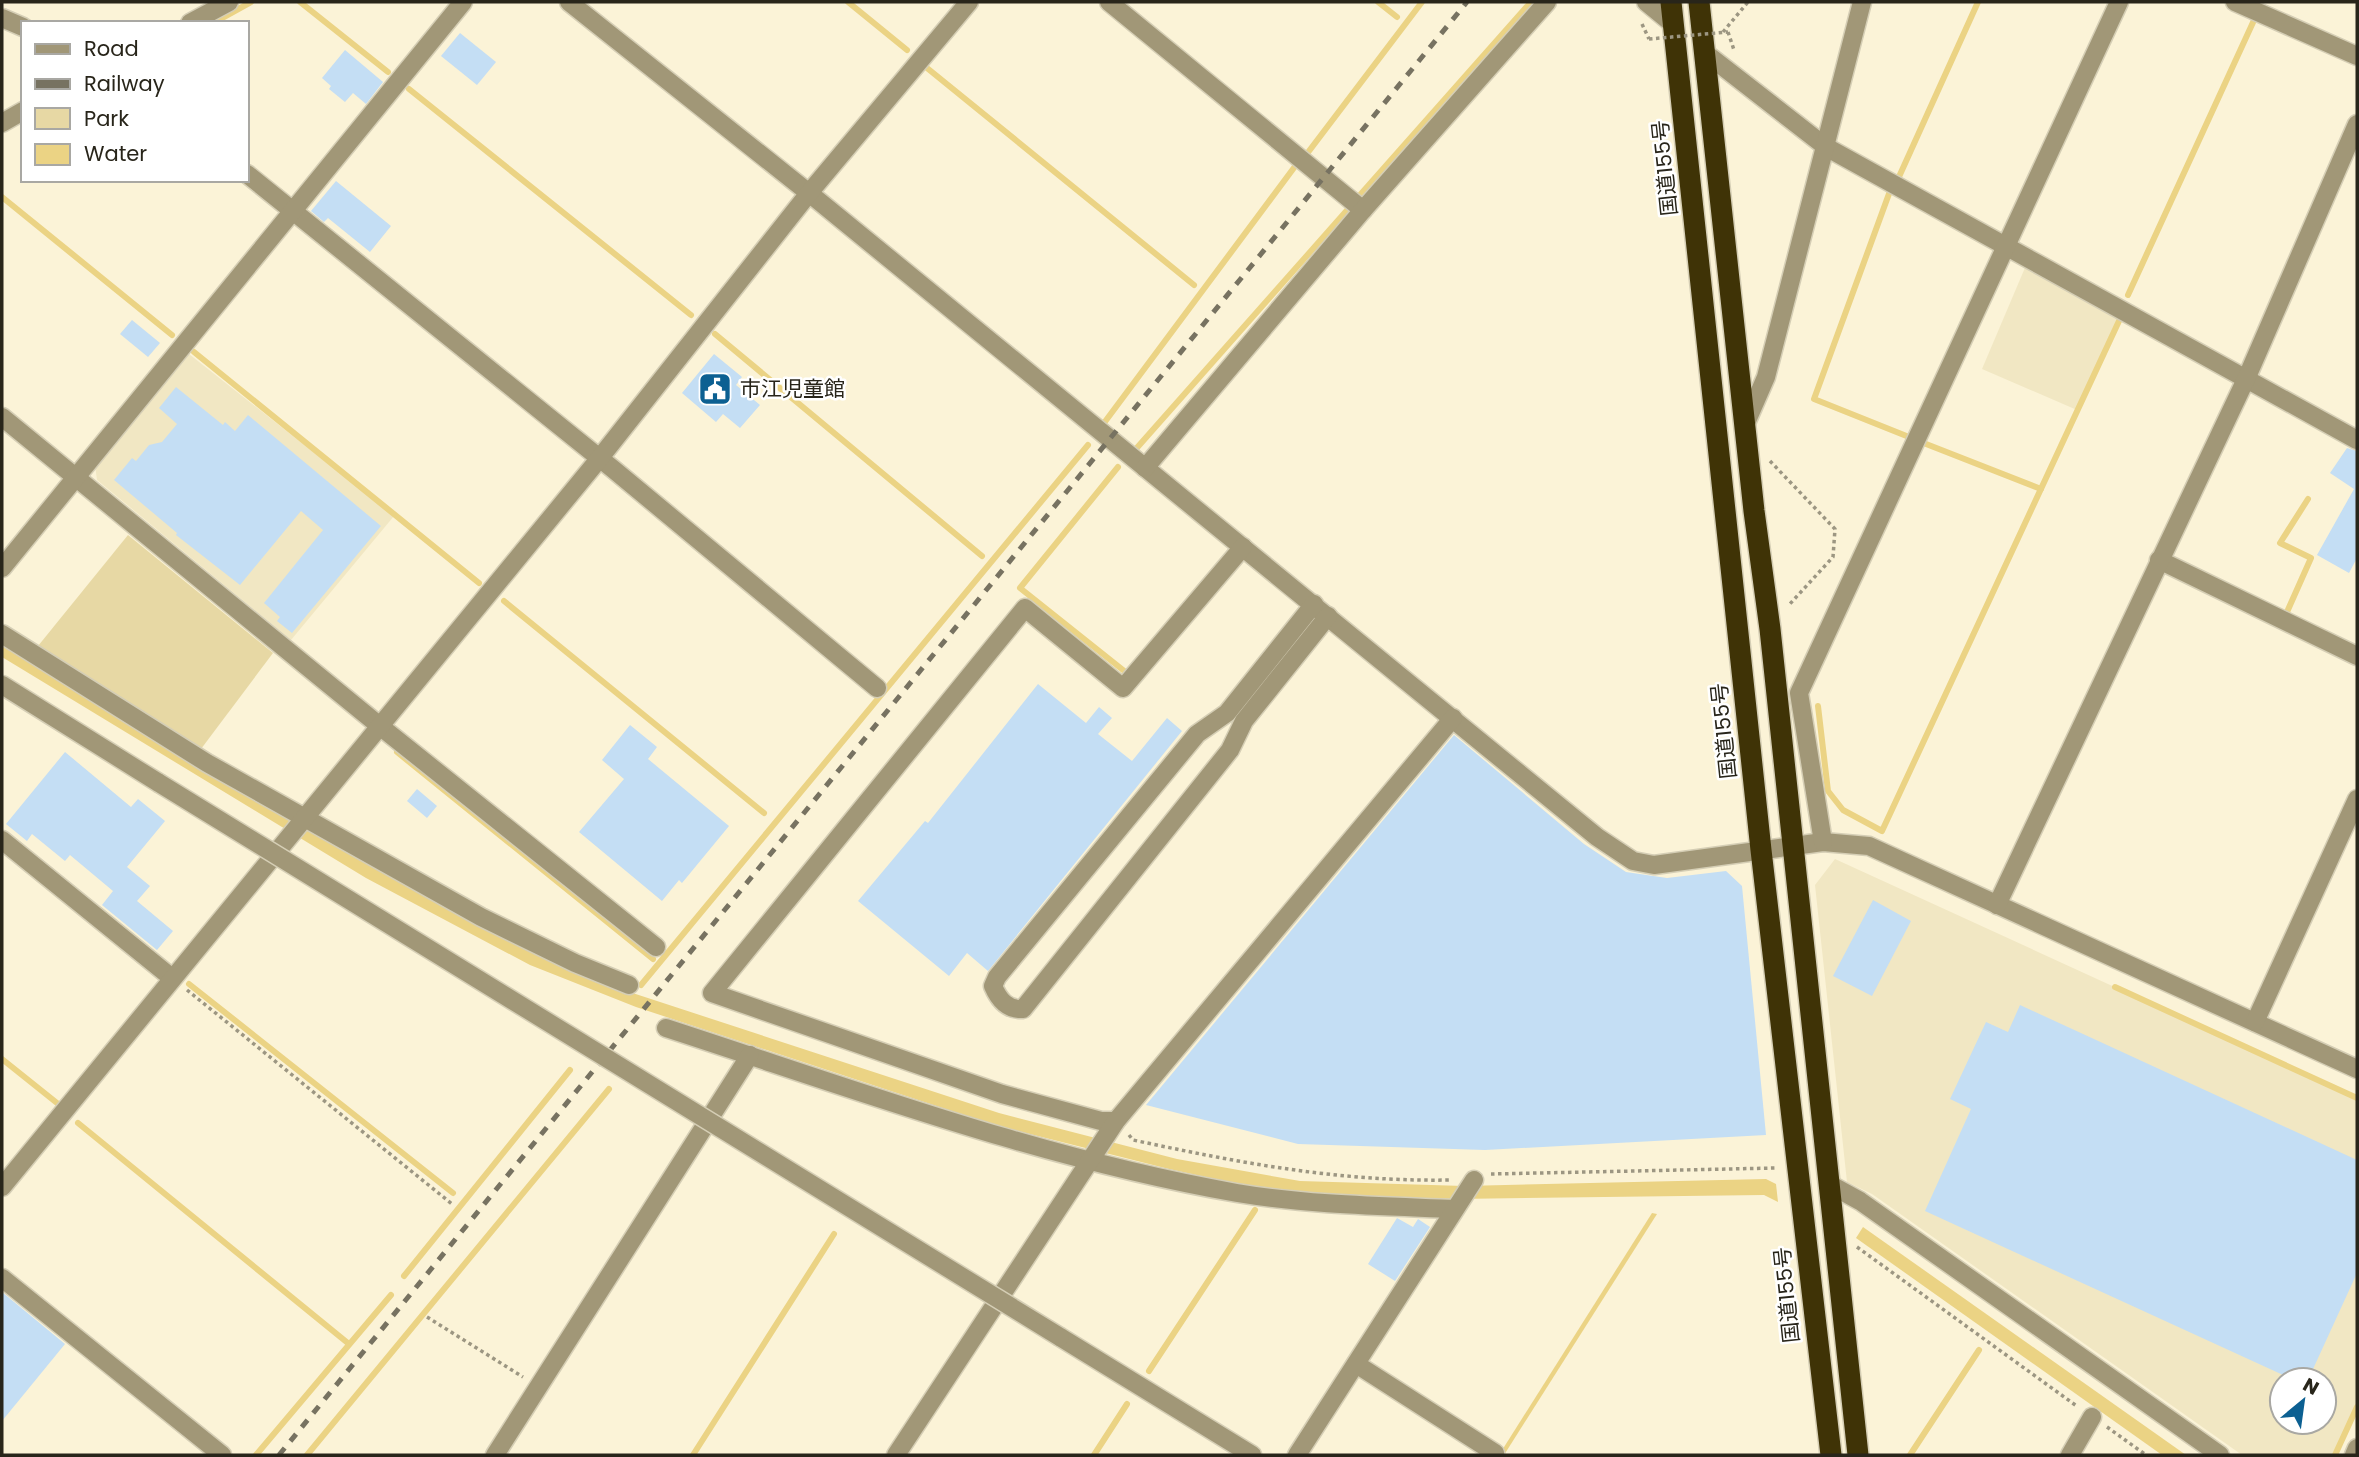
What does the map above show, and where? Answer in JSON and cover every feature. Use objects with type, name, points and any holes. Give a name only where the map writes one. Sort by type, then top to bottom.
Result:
[{"type":"highway","name":"国道155号","points":[[1671,2],[1761,850],[1831,1455]]},
{"type":"highway","points":[[1699,2],[1770,629],[1858,1455]]},
{"type":"street","points":[[2,9],[7,2]]},
{"type":"street","points":[[194,21],[229,2]]},
{"type":"street","points":[[2,568],[294,213],[463,2]]},
{"type":"street","points":[[569,2],[809,193],[1597,837],[1633,861],[1654,865],[1823,842],[1869,846],[2357,1069]]},
{"type":"street","points":[[2,1187],[599,459],[809,193],[969,2]]},
{"type":"street","points":[[1108,2],[1363,210]]},
{"type":"street","points":[[1145,467],[1363,210],[1547,2]]},
{"type":"street","points":[[1646,2],[1674,25]]},
{"type":"street","points":[[1746,423],[1766,377],[1863,2]]},
{"type":"street","points":[[1823,842],[1799,692],[2119,2]]},
{"type":"street","points":[[2235,2],[2357,56]]},
{"type":"street","points":[[2,18],[21,26]]},
{"type":"street","points":[[1704,52],[1826,147],[2357,440]]},
{"type":"street","points":[[2,122],[21,112]]},
{"type":"street","points":[[1997,905],[2247,377],[2357,124]]},
{"type":"street","points":[[248,175],[877,688]]},
{"type":"street","points":[[2,417],[380,727],[656,947]]},
{"type":"street","points":[[1116,1121],[1101,1121],[1002,1094],[712,993],[1025,608],[1124,688],[1243,547]]},
{"type":"street","points":[[2159,560],[2357,656]]},
{"type":"street","points":[[1314,604],[1227,713],[1197,734],[996,977],[993,986],[998,997],[1007,1005],[1023,1009],[1230,750],[1244,721],[1328,616]]},
{"type":"street","points":[[2,634],[207,763],[304,819],[481,917],[575,963],[629,985]]},
{"type":"street","points":[[2,685],[1252,1455]]},
{"type":"street","points":[[896,1455],[1116,1121],[1453,718]]},
{"type":"street","points":[[2255,1022],[2357,799]]},
{"type":"street","points":[[2,840],[172,978]]},
{"type":"street","points":[[666,1028],[1013,1141],[1238,1193],[1336,1204],[1456,1206]]},
{"type":"street","points":[[495,1455],[750,1055]]},
{"type":"street","points":[[1297,1455],[1473,1182]]},
{"type":"street","points":[[1829,1184],[1860,1201],[2220,1455]]},
{"type":"street","points":[[2,1278],[222,1455]]},
{"type":"street","points":[[1356,1364],[1495,1453]]},
{"type":"street","points":[[2070,1455],[2092,1417]]},
{"type":"street","points":[[2354,1455],[2357,1448]]},
{"type":"path","points":[[1704,52],[1748,2]]},
{"type":"path","points":[[1650,39],[1728,32]]},
{"type":"path","points":[[1749,462],[1766,458],[1835,529],[1833,557],[1770,629]]},
{"type":"path","points":[[172,978],[452,1204]]},
{"type":"path","points":[[1116,1121],[1133,1140],[1266,1168],[1339,1177],[1473,1182],[1478,1174],[1769,1166],[1799,1174]]},
{"type":"path","points":[[1834,1234],[1857,1246],[2146,1455]]},
{"type":"path","points":[[427,1317],[538,1387]]},
{"type":"shaded area","points":[[2027,263],[2121,315],[2077,410],[1982,369]]},
{"type":"shaded area","points":[[189,354],[394,516],[291,640],[97,480],[95,465]]},
{"type":"shaded area","points":[[1835,859],[2357,1098],[2357,1407],[2335,1455],[2242,1455],[1872,1194],[1847,1182],[1815,885]]},
{"type":"green space","points":[[128,535],[273,653],[201,749],[38,646]]},
{"type":"water","points":[[2,642],[599,982],[999,1113],[1177,1159],[1300,1181],[1464,1186],[1766,1179],[1776,1184],[1778,1202],[1764,1195],[1456,1199],[1312,1195],[1242,1185],[1169,1169],[994,1125],[636,1007],[530,965],[366,878],[2,657]]},
{"type":"water","points":[[1652,1213],[1657,1214],[1504,1455],[1499,1455]]},
{"type":"water","points":[[1863,1227],[2186,1455],[2162,1455],[1856,1238]]},
{"type":"building","points":[[460,33],[496,62],[477,85],[441,56]]},
{"type":"building","points":[[345,50],[383,82],[366,104],[353,93],[345,102],[329,89],[331,86],[322,78]]},
{"type":"building","points":[[336,181],[391,226],[370,252],[328,218],[324,222],[311,211]]},
{"type":"building","points":[[132,320],[160,343],[148,357],[120,334]]},
{"type":"building","points":[[714,354],[742,377],[736,385],[760,405],[740,428],[723,414],[716,422],[682,393]]},
{"type":"building","points":[[176,387],[223,425],[225,422],[235,431],[248,415],[381,526],[292,633],[277,621],[280,617],[264,603],[323,530],[301,511],[240,585],[176,535],[177,533],[114,480],[132,458],[136,461],[149,445],[162,442],[177,424],[159,408]]},
{"type":"building","points":[[2347,448],[2357,451],[2357,558],[2349,573],[2317,555],[2354,489],[2330,473]]},
{"type":"building","points":[[1038,684],[1086,723],[1099,707],[1112,718],[1098,734],[1132,761],[1167,718],[1182,731],[988,971],[967,953],[949,976],[858,901],[925,821],[928,823]]},
{"type":"building","points":[[630,725],[657,747],[648,759],[729,826],[682,883],[679,880],[662,901],[579,832],[624,779],[602,760]]},
{"type":"building","points":[[1454,735],[1584,844],[1626,872],[1667,878],[1726,871],[1742,886],[1766,1135],[1485,1150],[1298,1144],[1146,1105]]},
{"type":"building","points":[[65,752],[131,807],[138,799],[165,821],[127,867],[150,886],[137,901],[173,931],[157,950],[102,905],[113,891],[70,855],[65,861],[32,834],[27,841],[6,824]]},
{"type":"building","points":[[417,789],[437,806],[427,818],[407,801]]},
{"type":"building","points":[[1873,900],[1911,921],[1872,996],[1833,976]]},
{"type":"building","points":[[2020,1005],[2357,1160],[2357,1273],[2314,1366],[2268,1368],[1925,1211],[1971,1109],[1950,1099],[1986,1022],[2008,1032]]},
{"type":"building","points":[[1397,1218],[1413,1227],[1418,1219],[1430,1227],[1395,1281],[1368,1264]]},
{"type":"building","points":[[2,1292],[65,1344],[2,1421]]},
{"type":"waterway","points":[[217,21],[251,2]]},
{"type":"waterway","points":[[300,2],[388,72]]},
{"type":"waterway","points":[[848,2],[907,50]]},
{"type":"waterway","points":[[1378,2],[1397,17]]},
{"type":"waterway","points":[[1306,155],[1422,2]]},
{"type":"waterway","points":[[1360,195],[1531,2]]},
{"type":"waterway","points":[[1898,179],[1978,2]]},
{"type":"waterway","points":[[2128,295],[2255,18]]},
{"type":"waterway","points":[[927,68],[1194,285]]},
{"type":"waterway","points":[[409,89],[691,315]]},
{"type":"waterway","points":[[1104,423],[1296,165]]},
{"type":"waterway","points":[[1890,191],[1814,399],[1909,437]]},
{"type":"waterway","points":[[2,197],[172,335]]},
{"type":"waterway","points":[[1135,450],[1349,208]]},
{"type":"waterway","points":[[1818,706],[1828,791],[1843,810],[1882,831],[2119,321]]},
{"type":"waterway","points":[[715,334],[982,556]]},
{"type":"waterway","points":[[194,352],[479,583]]},
{"type":"waterway","points":[[1921,442],[2041,489]]},
{"type":"waterway","points":[[641,985],[1088,445]]},
{"type":"waterway","points":[[1118,467],[1020,588],[1128,674]]},
{"type":"waterway","points":[[2287,612],[2311,558],[2280,543],[2308,499]]},
{"type":"waterway","points":[[504,601],[764,813]]},
{"type":"waterway","points":[[397,752],[653,959]]},
{"type":"waterway","points":[[189,984],[453,1193]]},
{"type":"waterway","points":[[2115,987],[2357,1098]]},
{"type":"waterway","points":[[2,1059],[57,1103]]},
{"type":"waterway","points":[[404,1276],[570,1070]]},
{"type":"waterway","points":[[307,1455],[609,1089]]},
{"type":"waterway","points":[[78,1123],[349,1344]]},
{"type":"waterway","points":[[1149,1371],[1255,1210]]},
{"type":"waterway","points":[[693,1455],[834,1234]]},
{"type":"waterway","points":[[256,1455],[391,1295]]},
{"type":"waterway","points":[[1910,1455],[1979,1350]]},
{"type":"waterway","points":[[1094,1455],[1127,1404]]},
{"type":"waterway","points":[[2335,1455],[2357,1407]]},
{"type":"railway","points":[[279,1455],[1467,2]]},
{"type":"place","name":"市江児童館","points":[[715,389]]}]
